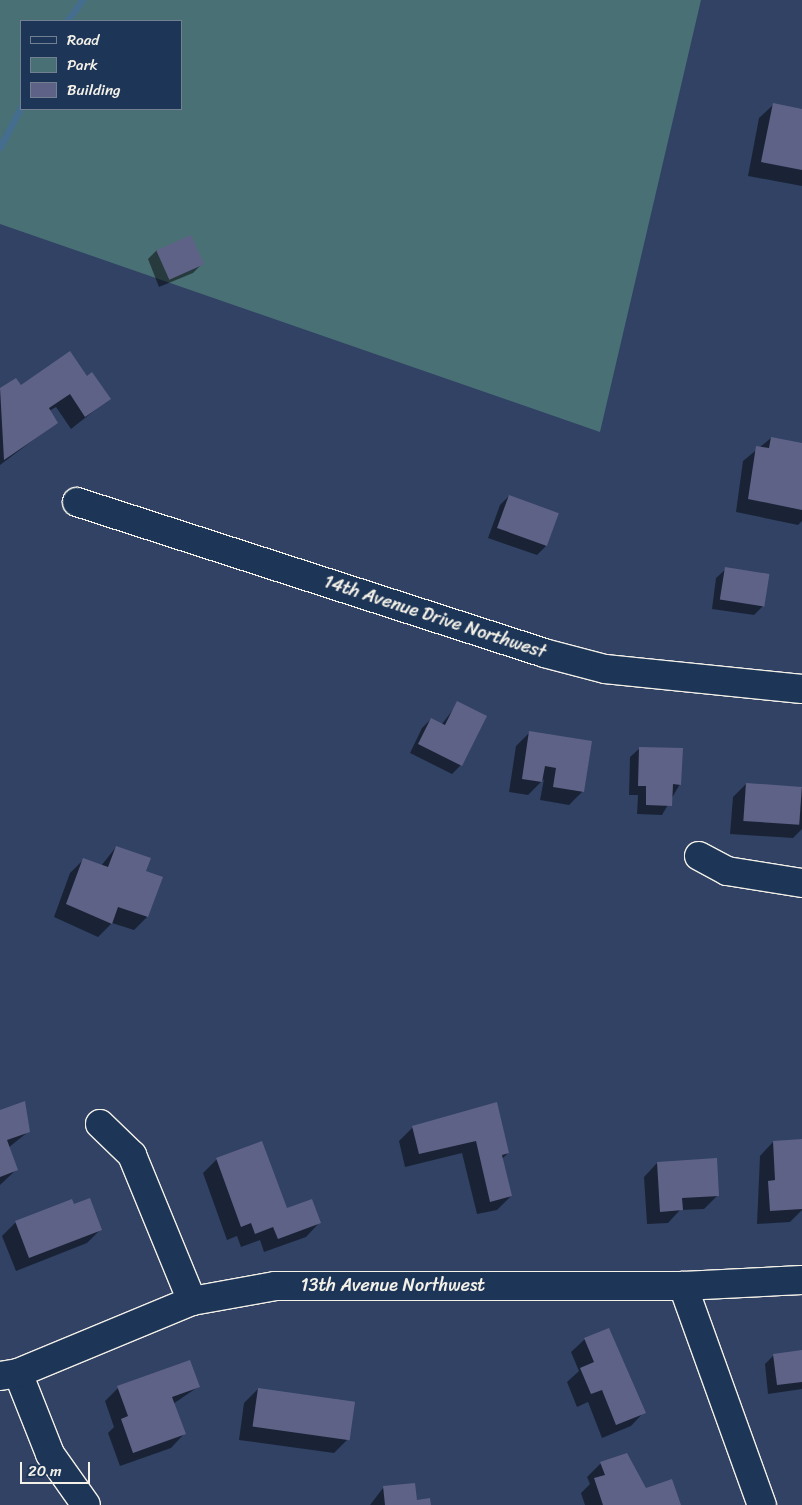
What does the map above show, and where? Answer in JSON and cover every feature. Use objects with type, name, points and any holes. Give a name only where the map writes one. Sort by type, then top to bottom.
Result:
[{"type":"street","name":"14th Avenue Drive Northwest","points":[[77,502],[562,658],[605,668],[802,689]]},
{"type":"street","points":[[699,856],[727,871],[802,883]]},
{"type":"street","points":[[100,1124],[132,1155],[192,1301]]},
{"type":"street","name":"13th Avenue Northwest","points":[[9,1375],[192,1301],[275,1286],[325,1283],[683,1286],[802,1280]]},
{"type":"street","points":[[683,1286],[762,1505]]},
{"type":"street","points":[[9,1375],[50,1454],[86,1505]]},
{"type":"green space","points":[[0,0],[701,0],[600,432],[0,224]]},
{"type":"building","points":[[773,103],[802,109],[802,170],[761,162]]},
{"type":"building","points":[[191,235],[204,264],[169,280],[156,250]]},
{"type":"building","points":[[70,351],[87,376],[92,372],[111,399],[85,417],[70,394],[49,408],[58,423],[4,460],[0,388],[16,378],[21,385]]},
{"type":"building","points":[[771,437],[802,443],[802,510],[748,499],[756,446],[769,448]]},
{"type":"building","points":[[509,495],[559,513],[547,546],[497,528]]},
{"type":"building","points":[[725,567],[769,574],[764,607],[720,600]]},
{"type":"building","points":[[457,701],[487,716],[462,766],[418,744],[431,718],[445,725]]},
{"type":"building","points":[[529,731],[592,741],[584,792],[553,787],[556,768],[545,766],[542,782],[522,779]]},
{"type":"building","points":[[639,747],[683,748],[681,785],[673,784],[672,806],[646,805],[646,786],[638,786]]},
{"type":"building","points":[[746,783],[802,787],[799,825],[743,821]]},
{"type":"building","points":[[116,846],[151,858],[146,871],[163,877],[148,917],[118,907],[112,924],[66,904],[83,858],[108,867]]},
{"type":"building","points":[[25,1101],[30,1132],[7,1140],[18,1170],[0,1177],[0,1110]]},
{"type":"building","points":[[497,1102],[509,1153],[502,1155],[512,1196],[490,1202],[476,1141],[419,1154],[412,1126]]},
{"type":"building","points":[[802,1139],[802,1209],[770,1211],[768,1181],[775,1180],[773,1141]]},
{"type":"building","points":[[262,1141],[287,1208],[312,1199],[321,1223],[278,1239],[273,1227],[255,1234],[251,1223],[241,1227],[216,1158]]},
{"type":"building","points":[[717,1158],[719,1196],[682,1198],[683,1210],[660,1212],[657,1162]]},
{"type":"building","points":[[90,1198],[102,1230],[29,1258],[15,1221],[72,1199],[74,1204]]},
{"type":"building","points":[[609,1328],[646,1413],[616,1425],[602,1390],[591,1394],[580,1368],[594,1362],[584,1338]]},
{"type":"building","points":[[802,1350],[802,1382],[777,1385],[773,1354]]},
{"type":"building","points":[[190,1360],[200,1387],[172,1397],[186,1434],[133,1453],[121,1419],[128,1416],[117,1386]]},
{"type":"building","points":[[258,1388],[355,1402],[350,1440],[253,1427]]},
{"type":"building","points":[[627,1453],[646,1488],[672,1479],[681,1505],[603,1505],[594,1478],[605,1475],[600,1462]]},
{"type":"building","points":[[415,1483],[417,1500],[430,1498],[431,1505],[385,1505],[383,1486]]},
{"type":"waterway","points":[[68,20],[82,0]]},
{"type":"waterway","points":[[0,147],[20,109]]}]
